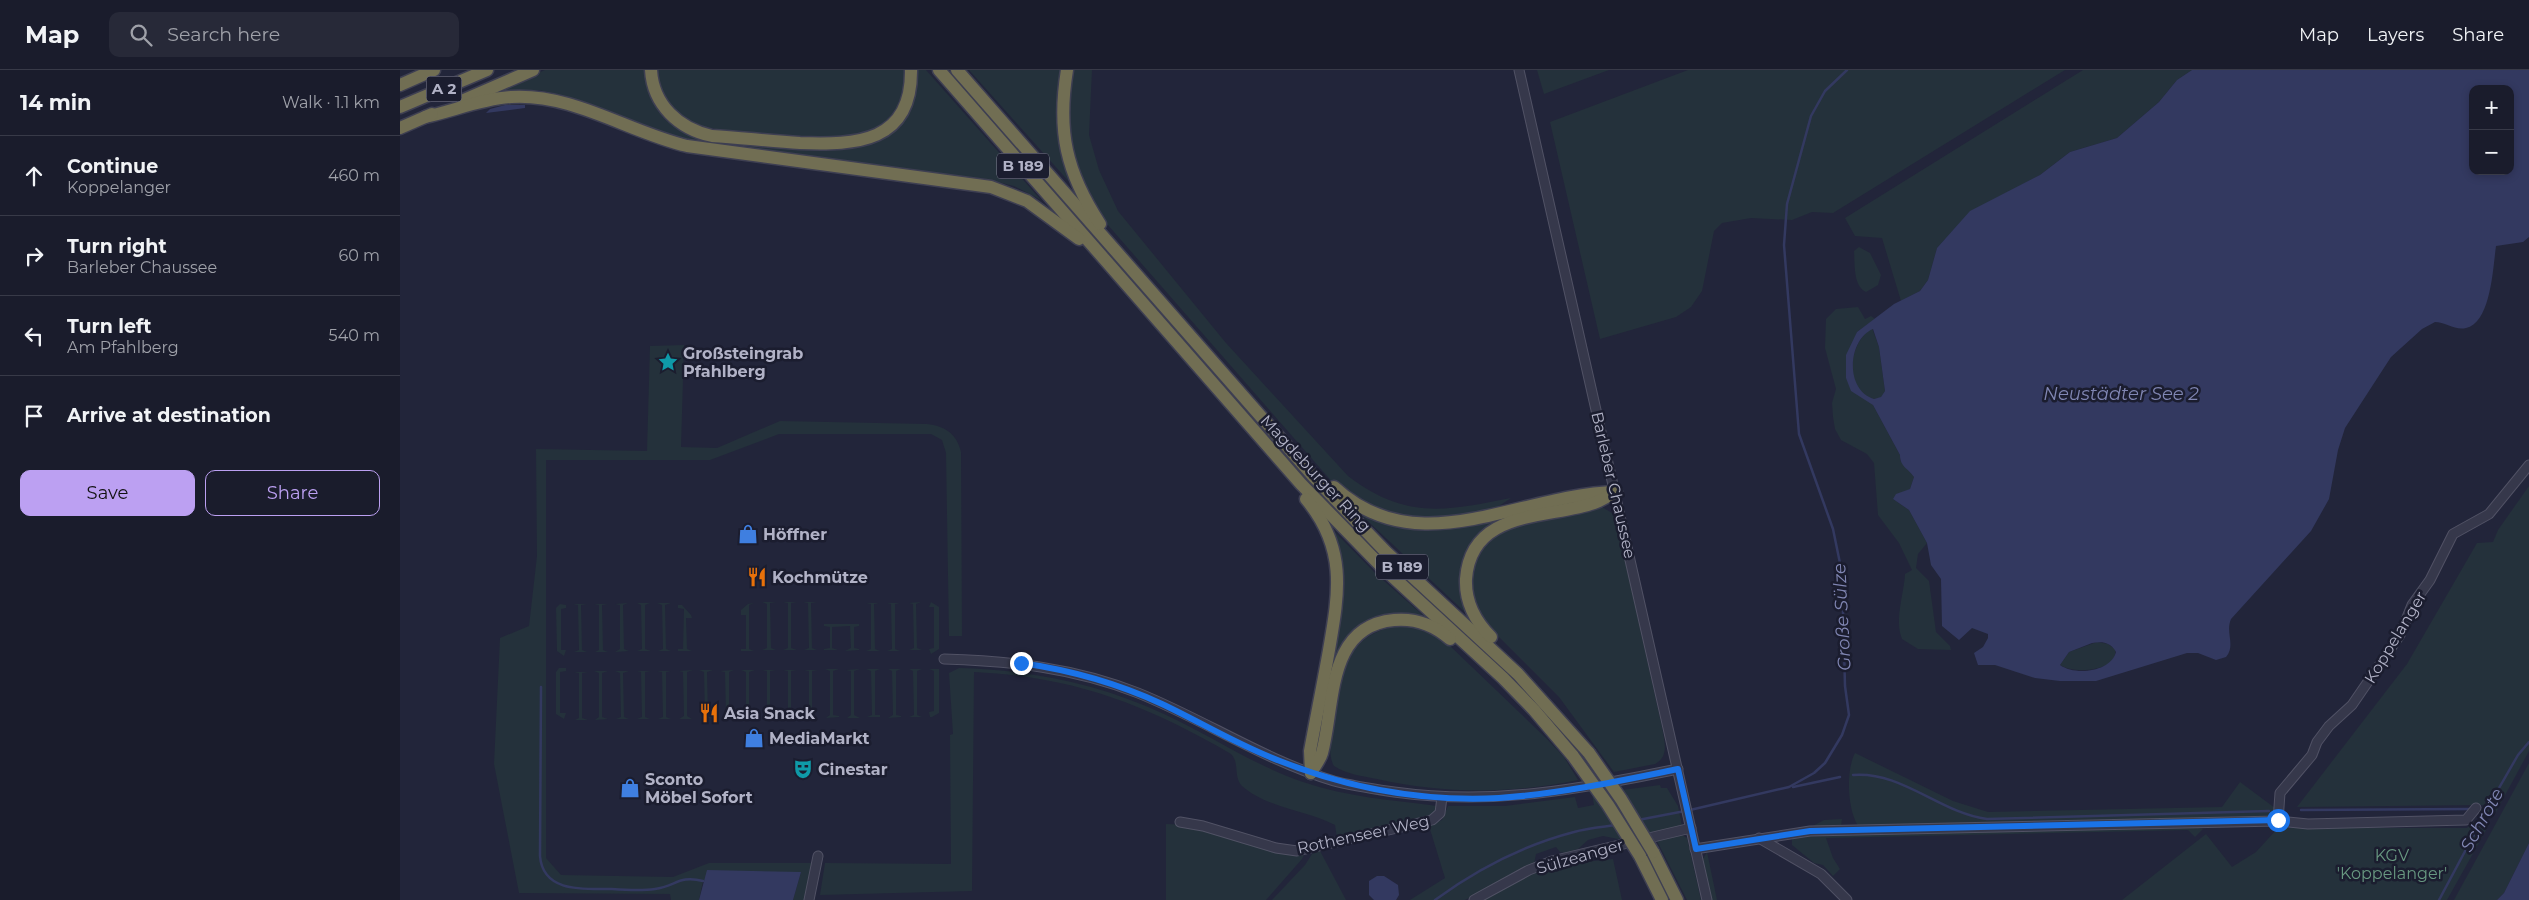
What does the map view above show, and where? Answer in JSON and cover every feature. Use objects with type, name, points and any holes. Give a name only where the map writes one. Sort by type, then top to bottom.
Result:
[{"type":"highway","name":"A 2","points":[[400,84],[434,70]]},
{"type":"highway","name":"A 2","points":[[400,108],[487,70]]},
{"type":"highway","points":[[400,128],[533,70]]},
{"type":"highway","points":[[651,70],[654,88],[664,107],[681,124],[696,132],[722,136],[838,144],[867,140],[890,125],[905,105],[910,88],[911,70]]},
{"type":"highway","name":"Magdeburger Ring","points":[[939,70],[1278,457],[1365,550],[1488,664],[1534,710],[1573,756],[1608,805],[1640,856],[1662,900]]},
{"type":"highway","name":"Magdeburger Ring","points":[[957,70],[1293,452],[1386,552],[1518,674],[1588,753],[1621,799],[1653,852],[1677,900]]},
{"type":"highway","points":[[1068,70],[1063,111],[1064,139],[1070,166],[1082,195],[1124,260]]},
{"type":"highway","points":[[425,117],[500,98],[538,98],[579,107],[655,137],[687,146],[991,187],[1018,196],[1038,208],[1108,262]]},
{"type":"highway","points":[[1293,452],[1307,458],[1341,494],[1362,509],[1382,518],[1411,525],[1450,523],[1592,492],[1616,492]]},
{"type":"highway","points":[[1278,457],[1279,468],[1310,505],[1326,529],[1338,572],[1336,606],[1310,752],[1311,773]]},
{"type":"highway","points":[[1518,674],[1517,664],[1483,629],[1475,618],[1468,601],[1466,577],[1476,550],[1490,534],[1506,524],[1540,513],[1594,503],[1616,492]]},
{"type":"highway","points":[[1311,773],[1322,755],[1338,667],[1348,647],[1365,630],[1389,620],[1419,621],[1441,631],[1475,660],[1488,664]]},
{"type":"street","name":"Barleber Chaussee","points":[[1519,70],[1707,900]]},
{"type":"street","name":"Koppelanger","points":[[2278,820],[2280,793],[2312,755],[2318,740],[2329,726],[2352,705],[2400,635],[2412,605],[2430,580],[2453,534],[2462,527],[2479,522],[2489,514],[2529,465]]},
{"type":"street","points":[[944,659],[1031,664],[1099,680],[1150,698],[1255,750],[1311,773],[1336,781],[1376,789],[1442,797],[1488,798],[1530,795],[1678,769]]},
{"type":"street","name":"Rothenseer Weg","points":[[1180,822],[1203,826],[1276,848],[1302,850],[1434,820],[1440,813],[1442,797]]},
{"type":"street","points":[[1696,849],[1810,831],[2278,820],[2308,824],[2466,820],[2476,808]]},
{"type":"street","name":"Sülzeanger","points":[[1474,900],[1530,870],[1552,861],[1691,828]]},
{"type":"street","points":[[1759,838],[1821,874],[1847,900]]},
{"type":"street","points":[[809,900],[818,856]]},
{"type":"green space","points":[[545,70],[646,70],[654,104],[662,116],[678,129],[690,135],[731,144],[845,150],[862,147],[878,141],[892,131],[905,117],[911,106],[915,95],[917,70],[926,70],[1041,200],[1014,186],[985,179],[697,143],[651,129],[557,94],[538,90],[501,91],[501,89]]},
{"type":"green space","points":[[656,70],[905,70],[902,94],[892,116],[886,122],[866,134],[823,138],[748,134],[705,127],[691,122],[672,107],[661,86]]},
{"type":"green space","points":[[969,70],[1063,70],[1060,127],[1063,155],[1071,184]]},
{"type":"green space","points":[[1071,70],[1092,70],[1089,135],[1099,170],[1118,211],[1226,343],[1348,476],[1389,500],[1408,506],[1446,508],[1511,498],[1493,510],[1445,521],[1395,519],[1334,484],[1100,216],[1082,187],[1066,126]]},
{"type":"green space","points":[[1537,70],[1609,70],[1544,94]]},
{"type":"green space","points":[[1688,70],[2065,70],[1833,213],[1812,212],[1792,220],[1751,218],[1722,223],[1714,231],[1702,291],[1691,307],[1676,317],[1600,339],[1550,122]]},
{"type":"green space","points":[[2083,70],[2192,70],[2177,80],[2159,102],[2117,138],[2070,152],[2040,175],[1970,212],[1937,248],[1928,280],[1920,291],[1901,301],[1882,238],[1855,236],[1845,218]]},
{"type":"green space","points":[[1859,247],[1870,253],[1881,275],[1878,285],[1866,292],[1859,285],[1856,274],[1854,251]]},
{"type":"green space","points":[[1858,307],[1865,319],[1871,316],[1875,319],[1857,332],[1846,378],[1873,405],[1900,455],[1900,460],[1914,477],[1910,489],[1893,499],[1909,510],[1927,543],[1918,554],[1916,568],[1929,581],[1936,632],[1950,646],[1951,650],[1918,649],[1902,639],[1899,624],[1900,607],[1905,574],[1912,570],[1899,543],[1878,515],[1874,463],[1867,454],[1841,440],[1835,429],[1832,403],[1836,389],[1825,348],[1826,319],[1836,309]]},
{"type":"green space","points":[[1872,328],[1879,347],[1885,391],[1881,398],[1873,399],[1863,394],[1857,386],[1853,376],[1852,365],[1858,344]]},
{"type":"green space","points":[[684,345],[681,447],[717,448],[780,421],[927,424],[945,429],[957,440],[961,452],[962,636],[949,636],[946,453],[942,440],[931,434],[779,434],[710,460],[546,460],[546,858],[561,875],[673,877],[709,863],[812,863],[804,900],[793,900],[801,872],[703,881],[699,900],[671,900],[670,894],[519,893],[494,764],[500,638],[529,626],[537,556],[536,449],[647,451],[650,346]]},
{"type":"green space","points":[[2529,486],[2529,751],[2496,812],[2487,818],[2478,817],[2483,805],[2297,807],[2407,664],[2477,543],[2493,542],[2498,530]]},
{"type":"green space","points":[[1602,507],[1612,513],[1618,529],[1665,742],[1663,757],[1655,764],[1614,772],[1559,697],[1492,630],[1480,614],[1473,595],[1472,584],[1476,563],[1483,549],[1495,537],[1512,527]]},
{"type":"green space","points":[[1357,511],[1384,522],[1528,513],[1469,554],[1468,615]]},
{"type":"green space","points":[[1333,530],[1375,573],[1425,617],[1355,633],[1317,747],[1338,627]]},
{"type":"green space","points":[[762,602],[776,602],[770,603],[771,648],[776,650],[762,650],[767,648],[767,604]]},
{"type":"green space","points":[[783,602],[797,602],[791,603],[791,648],[797,650],[783,650],[788,648],[788,603]]},
{"type":"green space","points":[[803,602],[817,602],[811,603],[812,648],[817,650],[804,650],[809,648],[808,603]]},
{"type":"green space","points":[[921,602],[916,604],[917,648],[922,650],[909,650],[914,648],[913,604],[909,603]]},
{"type":"green space","points":[[931,602],[939,607],[939,649],[931,654],[929,649],[934,648],[934,607],[929,607]]},
{"type":"green space","points":[[628,603],[623,605],[624,649],[629,651],[615,652],[620,649],[620,605],[615,604]]},
{"type":"green space","points":[[637,603],[650,603],[645,605],[645,649],[651,651],[637,651],[642,649],[641,605]]},
{"type":"green space","points":[[657,603],[671,603],[665,605],[666,649],[671,651],[658,651],[663,649],[662,605]]},
{"type":"green space","points":[[754,603],[749,605],[749,649],[754,651],[741,651],[741,649],[746,649],[746,615],[741,615],[741,610],[748,604]]},
{"type":"green space","points":[[866,603],[879,603],[874,604],[875,649],[880,651],[866,651],[871,649],[871,604]]},
{"type":"green space","points":[[887,603],[900,603],[895,604],[895,649],[900,651],[887,651],[892,649],[891,604]]},
{"type":"green space","points":[[560,604],[566,605],[566,608],[561,609],[561,650],[566,650],[564,656],[557,651],[556,608]]},
{"type":"green space","points":[[573,604],[587,604],[581,605],[582,650],[587,652],[574,652],[579,650],[578,605]]},
{"type":"green space","points":[[594,604],[608,604],[602,605],[603,650],[608,652],[595,652],[599,650],[599,605]]},
{"type":"green space","points":[[678,605],[682,605],[692,618],[686,618],[687,649],[692,651],[678,651],[678,649],[683,649],[684,609],[678,608]]},
{"type":"green space","points":[[824,624],[859,624],[859,626],[854,627],[854,648],[859,650],[845,651],[851,648],[850,626],[832,627],[832,648],[838,650],[824,650],[830,648],[830,627],[824,626]]},
{"type":"green space","points":[[1407,625],[1423,627],[1448,644],[1547,739],[1564,757],[1578,780],[1553,785],[1503,790],[1453,790],[1402,784],[1366,777],[1349,773],[1334,766],[1330,741],[1335,704],[1352,654],[1363,640],[1374,633],[1387,628]]},
{"type":"green space","points":[[2097,642],[2108,644],[2115,649],[2114,657],[2103,667],[2075,670],[2060,665],[2069,652]]},
{"type":"green space","points":[[559,668],[566,668],[566,671],[560,672],[560,713],[566,713],[564,719],[556,714],[556,672]]},
{"type":"green space","points":[[959,668],[1038,675],[1089,686],[1139,703],[1182,722],[1266,767],[1303,782],[1352,795],[1437,806],[1437,811],[1432,817],[1337,838],[1335,825],[1275,804],[1252,793],[1239,782],[1234,758],[1231,754],[1169,721],[1138,707],[1077,687],[1010,675],[974,672],[972,891],[820,895],[825,863],[951,864],[950,735],[953,734],[949,673]]},
{"type":"green space","points":[[825,669],[839,669],[833,671],[833,715],[839,717],[826,718],[830,715],[830,671]]},
{"type":"green space","points":[[860,669],[854,671],[854,715],[860,718],[847,718],[851,715],[851,671],[846,670]]},
{"type":"green space","points":[[866,669],[880,669],[875,671],[875,715],[880,715],[880,717],[867,717],[872,715],[871,671]]},
{"type":"green space","points":[[888,669],[901,669],[896,671],[896,715],[901,717],[888,718],[893,715],[892,671]]},
{"type":"green space","points":[[909,669],[922,669],[917,671],[917,715],[922,717],[909,717],[914,715],[913,671]]},
{"type":"green space","points":[[929,669],[939,669],[939,713],[932,717],[930,717],[929,712],[934,711],[934,671]]},
{"type":"green space","points":[[693,670],[687,672],[687,716],[692,719],[679,719],[684,716],[683,672],[679,671]]},
{"type":"green space","points":[[699,670],[713,670],[707,672],[708,716],[713,718],[700,718],[705,716],[704,672]]},
{"type":"green space","points":[[734,670],[729,672],[729,716],[734,718],[721,719],[726,716],[725,672],[720,671]]},
{"type":"green space","points":[[741,670],[755,670],[749,672],[749,716],[755,718],[741,718],[746,716],[746,672]]},
{"type":"green space","points":[[762,670],[776,670],[770,671],[770,716],[776,718],[763,718],[767,716],[767,671]]},
{"type":"green space","points":[[783,670],[797,670],[791,671],[791,716],[797,718],[784,718],[788,716],[788,671]]},
{"type":"green space","points":[[804,670],[818,670],[812,671],[812,716],[818,718],[805,718],[809,716],[809,671]]},
{"type":"green space","points":[[594,671],[608,671],[602,673],[602,717],[608,719],[595,720],[599,717],[599,673]]},
{"type":"green space","points":[[615,671],[629,671],[623,673],[624,717],[629,719],[616,719],[621,717],[620,673]]},
{"type":"green space","points":[[637,671],[651,671],[645,672],[645,717],[650,719],[637,719],[642,717],[641,672]]},
{"type":"green space","points":[[657,671],[671,671],[666,672],[666,717],[671,719],[658,719],[663,717],[662,672]]},
{"type":"green space","points":[[574,672],[588,672],[582,673],[582,718],[588,720],[575,720],[579,718],[579,673]]},
{"type":"green space","points":[[1855,753],[1953,801],[1988,812],[2222,807],[2240,782],[2275,808],[2274,814],[2270,818],[1858,826],[1854,818],[1849,789],[1850,769]]},
{"type":"green space","points":[[2529,763],[2529,843],[2504,893],[2497,900],[2454,900]]},
{"type":"green space","points":[[1660,785],[1661,788],[1667,788],[1678,806],[1682,826],[1618,839],[1603,836],[1588,840],[1578,849],[1565,853],[1560,852],[1556,847],[1536,854],[1534,864],[1465,900],[1410,900],[1445,878],[1429,826],[1442,820],[1448,806],[1505,806],[1575,797],[1578,808],[1594,805],[1592,794]]},
{"type":"green space","points":[[1842,819],[1841,826],[1811,827],[1824,820]]},
{"type":"green space","name":"KGV 'Koppelanger'","points":[[2485,821],[2489,825],[2447,900],[2122,900],[2206,834],[2232,867],[2256,852],[2278,828],[2467,828],[2472,822]]},
{"type":"green space","points":[[1166,824],[1191,825],[1305,853],[1302,859],[1266,900],[1166,900]]},
{"type":"green space","points":[[2190,826],[2203,829],[2195,837],[2188,830],[1826,838],[1833,858],[1840,869],[1833,876],[1823,865],[1814,863],[1792,845],[1792,837],[1796,835]]},
{"type":"green space","points":[[1682,835],[1687,838],[1701,900],[1687,900],[1657,841]]},
{"type":"green space","points":[[1319,849],[1346,900],[1272,900],[1305,865],[1312,854]]},
{"type":"green space","points":[[1707,852],[1717,900],[1712,900],[1703,859]]},
{"type":"green space","points":[[1613,859],[1622,900],[1484,900],[1534,872],[1554,865]]},
{"type":"water","name":"Neustädter See 2","points":[[2192,70],[2529,70],[2529,237],[2523,242],[2496,246],[2492,280],[2486,305],[2481,316],[2474,324],[2462,329],[2435,322],[2422,329],[2391,357],[2345,428],[2338,450],[2329,499],[2311,531],[2231,619],[2229,624],[2230,648],[2226,657],[2216,660],[2198,653],[2187,653],[2096,681],[2060,681],[2035,678],[1995,665],[1978,665],[1974,653],[1983,647],[1988,634],[1972,628],[1959,640],[1942,626],[1941,579],[1931,565],[1927,543],[1909,510],[1893,499],[1896,494],[1910,489],[1914,477],[1901,462],[1900,455],[1873,405],[1851,391],[1846,378],[1846,355],[1857,332],[1894,304],[1920,291],[1928,280],[1937,248],[1970,211],[2040,175],[2070,152],[2117,138],[2159,102],[2177,80]],"holes":[[[1873,329],[1879,347],[1885,391],[1881,397],[1874,399],[1864,394],[1858,386],[1854,376],[1853,364],[1854,353],[1858,343]],[[2092,643],[2109,644],[2116,652],[2113,659],[2100,668],[2092,670],[2074,670],[2060,665],[2069,652]]]},
{"type":"water","points":[[505,105],[525,105],[525,108],[486,113],[490,109]]},
{"type":"water","points":[[2529,843],[2529,900],[2497,900],[2504,893]]},
{"type":"water","points":[[707,870],[801,872],[793,900],[699,900]]},
{"type":"water","points":[[1377,876],[1384,876],[1398,885],[1399,895],[1396,900],[1374,900],[1369,895],[1369,881]]},
{"type":"waterway","name":"Große Sülze","points":[[1690,810],[1789,787],[1814,773],[1825,763],[1842,735],[1849,715],[1845,686],[1842,573],[1833,529],[1799,434],[1784,245],[1787,204],[1811,116],[1825,91],[1847,70]]},
{"type":"waterway","points":[[541,687],[540,856],[543,868],[549,877],[557,883],[589,889],[650,890],[688,879],[703,881]]},
{"type":"waterway","name":"Schrote","points":[[2439,900],[2495,795],[2518,755],[2529,742]]},
{"type":"waterway","points":[[1853,775],[1871,775],[1888,779],[1953,809],[1987,819],[2269,811]]},
{"type":"waterway","points":[[1793,787],[1840,777]]},
{"type":"waterway","points":[[2301,810],[2470,809]]},
{"type":"waterway","name":"Große Sülze","points":[[1638,820],[1685,811]]},
{"type":"waterway","name":"Große Sülze","points":[[1435,900],[1484,869],[1519,851],[1555,837],[1616,825]]},
{"type":"place","name":"Großsteingrab Pfahlberg","points":[[668,362]]},
{"type":"place","name":"Höffner","points":[[748,534]]},
{"type":"place","name":"Kochmütze","points":[[757,577]]},
{"type":"place","name":"Asia Snack","points":[[709,713]]},
{"type":"place","name":"MediaMarkt","points":[[754,738]]},
{"type":"place","name":"Cinestar","points":[[803,769]]},
{"type":"place","name":"Sconto Möbel Sofort","points":[[630,788]]},
{"type":"route","points":[[1021,663],[1073,673],[1113,684],[1160,703],[1298,769],[1336,781],[1376,789],[1442,797],[1501,798],[1608,783],[1678,769],[1696,849],[1799,831],[2278,820]]}]
